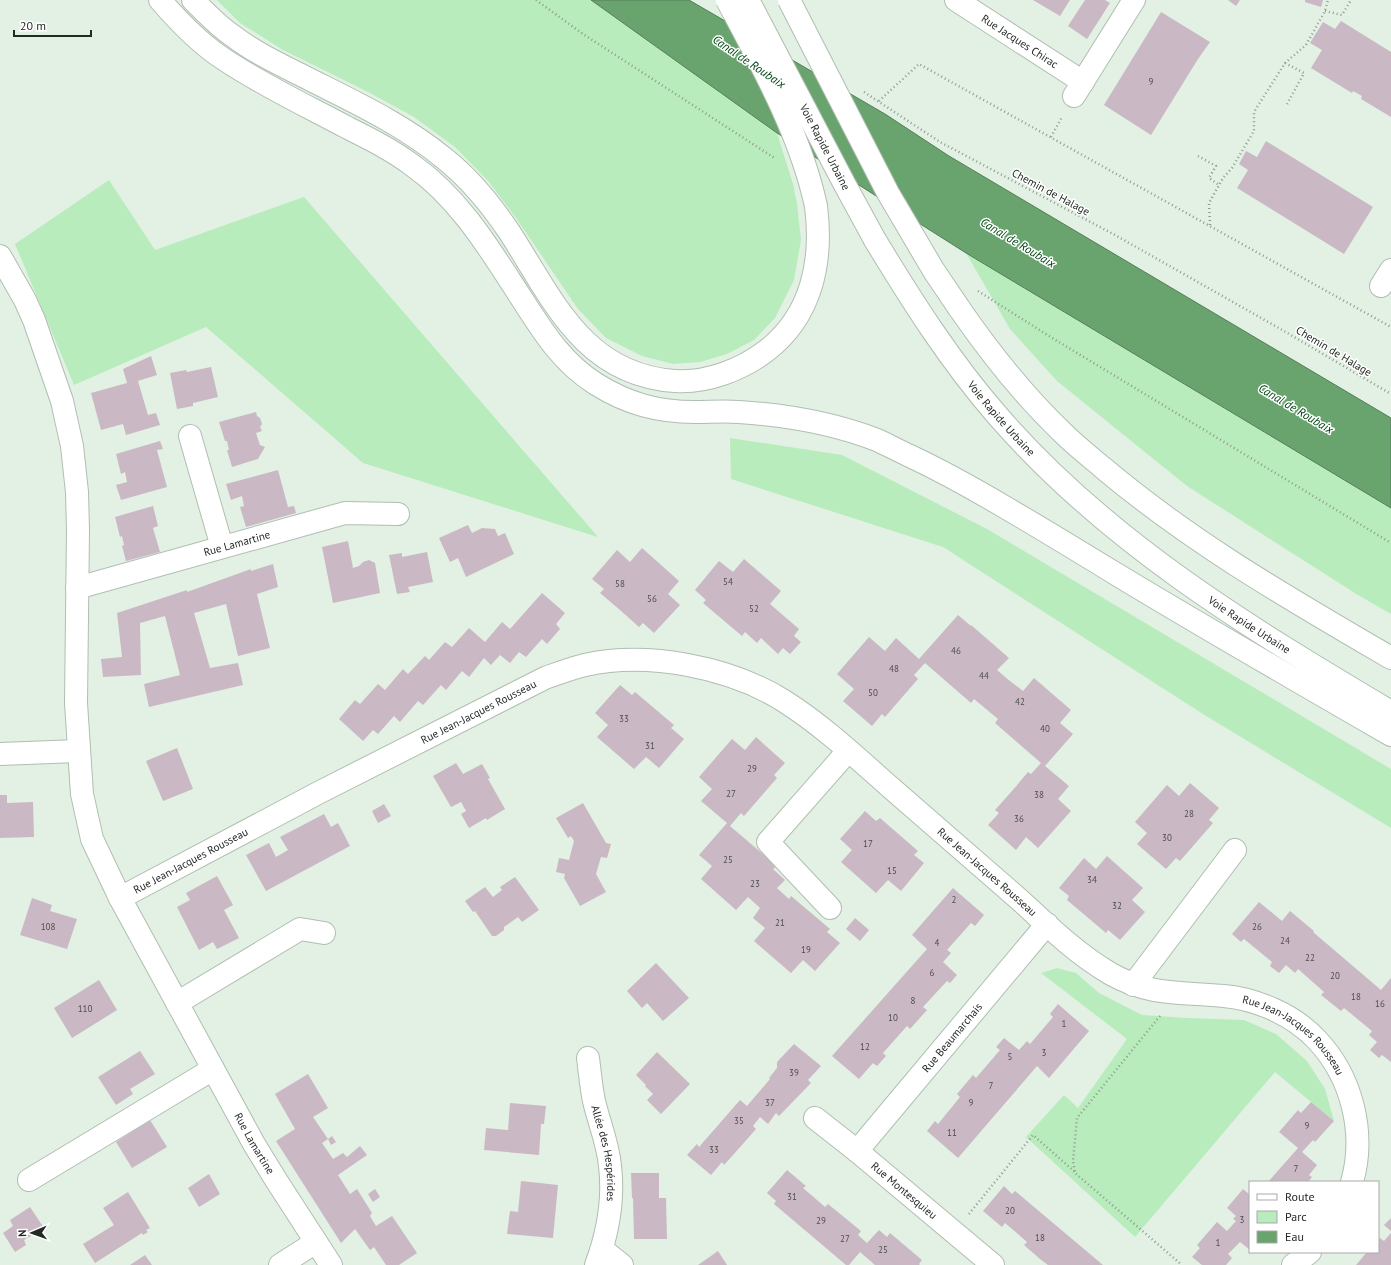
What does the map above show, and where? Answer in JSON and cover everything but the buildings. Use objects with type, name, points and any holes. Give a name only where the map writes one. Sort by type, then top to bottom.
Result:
[{"type":"main road","points":[[160,0],[172,15],[197,39],[222,59],[281,92],[390,149],[440,186],[484,241],[544,334],[561,356],[579,373],[598,385],[622,398],[643,406],[666,411],[733,412],[772,415],[806,420],[878,441],[954,477],[1138,588],[1391,735]]},
{"type":"main road","points":[[193,0],[233,36],[262,55],[398,126],[422,141],[446,160],[466,178],[488,203],[563,316],[578,335],[597,352],[617,365],[637,374],[660,380],[684,381],[707,378],[733,371],[757,358],[778,342],[805,304],[812,282],[818,254],[818,224],[816,206],[810,180],[783,112],[749,41],[727,0]]},
{"type":"main road","name":"Voie Rapide Urbaine","points":[[748,0],[845,185],[875,240],[908,295],[966,378],[998,416],[1070,490],[1102,519],[1181,580],[1238,618],[1391,712]]},
{"type":"main road","points":[[788,0],[888,193],[930,265],[988,349],[1020,389],[1063,434],[1112,476],[1152,507],[1222,557],[1391,658]]},
{"type":"main road","points":[[805,0],[888,193]]},
{"type":"main road","name":"Rue Jacques Chirac","points":[[956,0],[1079,89],[1134,0]]},
{"type":"main road","name":"Rue Lamartine","points":[[0,256],[26,300],[34,320],[62,401],[68,424],[75,468],[77,492],[76,703],[78,751],[82,794],[92,839],[120,898],[213,1069],[266,1164],[316,1242],[328,1264]]},
{"type":"main road","points":[[190,436],[222,548]]},
{"type":"main road","name":"Rue Lamartine","points":[[77,588],[345,513],[398,514]]},
{"type":"main road","name":"Rue Jean-Jacques Rousseau","points":[[120,898],[320,792],[521,690],[562,672],[587,665],[627,660],[668,663],[705,669],[763,690],[782,700],[815,724],[1092,962],[1133,985],[1178,994],[1225,996],[1253,1002],[1279,1012],[1316,1038],[1334,1060],[1353,1105],[1357,1127],[1357,1149],[1352,1181]]},
{"type":"main road","points":[[0,754],[78,751]]},
{"type":"main road","points":[[830,908],[768,842],[848,751]]},
{"type":"main road","points":[[1133,985],[1235,850]]},
{"type":"main road","name":"Rue Beaumarchais","points":[[857,1151],[1047,924]]},
{"type":"main road","points":[[181,1010],[300,929],[324,933]]},
{"type":"main road","name":"Allée des Hespérides","points":[[588,1058],[594,1102],[605,1141],[611,1172],[611,1205],[599,1257],[622,1265]]},
{"type":"main road","points":[[29,1180],[213,1069]]},
{"type":"main road","name":"Rue Montesquieu","points":[[815,1118],[857,1151],[993,1265]]},
{"type":"main road","points":[[280,1265],[316,1242]]},
{"type":"main road","points":[[1293,1265],[1309,1253]]},
{"type":"path","points":[[1210,226],[1209,203],[1222,178],[1232,168],[1254,131],[1254,112],[1284,63],[1306,45],[1325,11],[1328,0]]},
{"type":"path","points":[[1325,11],[1342,15],[1351,0]]},
{"type":"path","points":[[1284,63],[1304,73],[1286,106]]},
{"type":"path","points":[[879,101],[919,64],[1391,327]]},
{"type":"path","name":"Chemin de Halage","points":[[859,89],[940,142],[1115,235],[1391,394]]},
{"type":"path","points":[[1198,156],[1216,166],[1209,178],[1219,185]]},
{"type":"path","points":[[1076,1173],[1073,1160],[1077,1118],[1178,994]]},
{"type":"path","points":[[954,1232],[1033,1135],[1182,1265]]},
{"type":"green space","points":[[217,0],[591,0],[777,133],[793,184],[801,240],[794,280],[775,318],[754,340],[727,354],[700,362],[673,364],[642,356],[606,338],[578,309],[516,218],[489,182],[455,147],[414,117],[370,93],[283,50],[240,23]]},
{"type":"green space","points":[[109,180],[155,250],[304,197],[598,537],[363,463],[206,327],[74,385],[15,244]]},
{"type":"green space","points":[[966,253],[1391,508],[1391,614],[1358,595],[1187,486],[1057,381],[1010,329]]},
{"type":"green space","points":[[730,438],[842,455],[987,529],[1391,769],[1391,828],[1203,714],[943,547],[731,479]]},
{"type":"green space","points":[[1057,968],[1076,973],[1099,993],[1142,1015],[1244,1020],[1276,1034],[1307,1061],[1325,1089],[1334,1121],[1275,1072],[1135,1237],[1026,1137],[1064,1095],[1078,1108],[1127,1039],[1041,973]]},
{"type":"water","name":"Canal de Roubaix","points":[[591,0],[689,0],[885,114],[949,156],[1391,418],[1391,508],[966,253],[777,133]]}]
